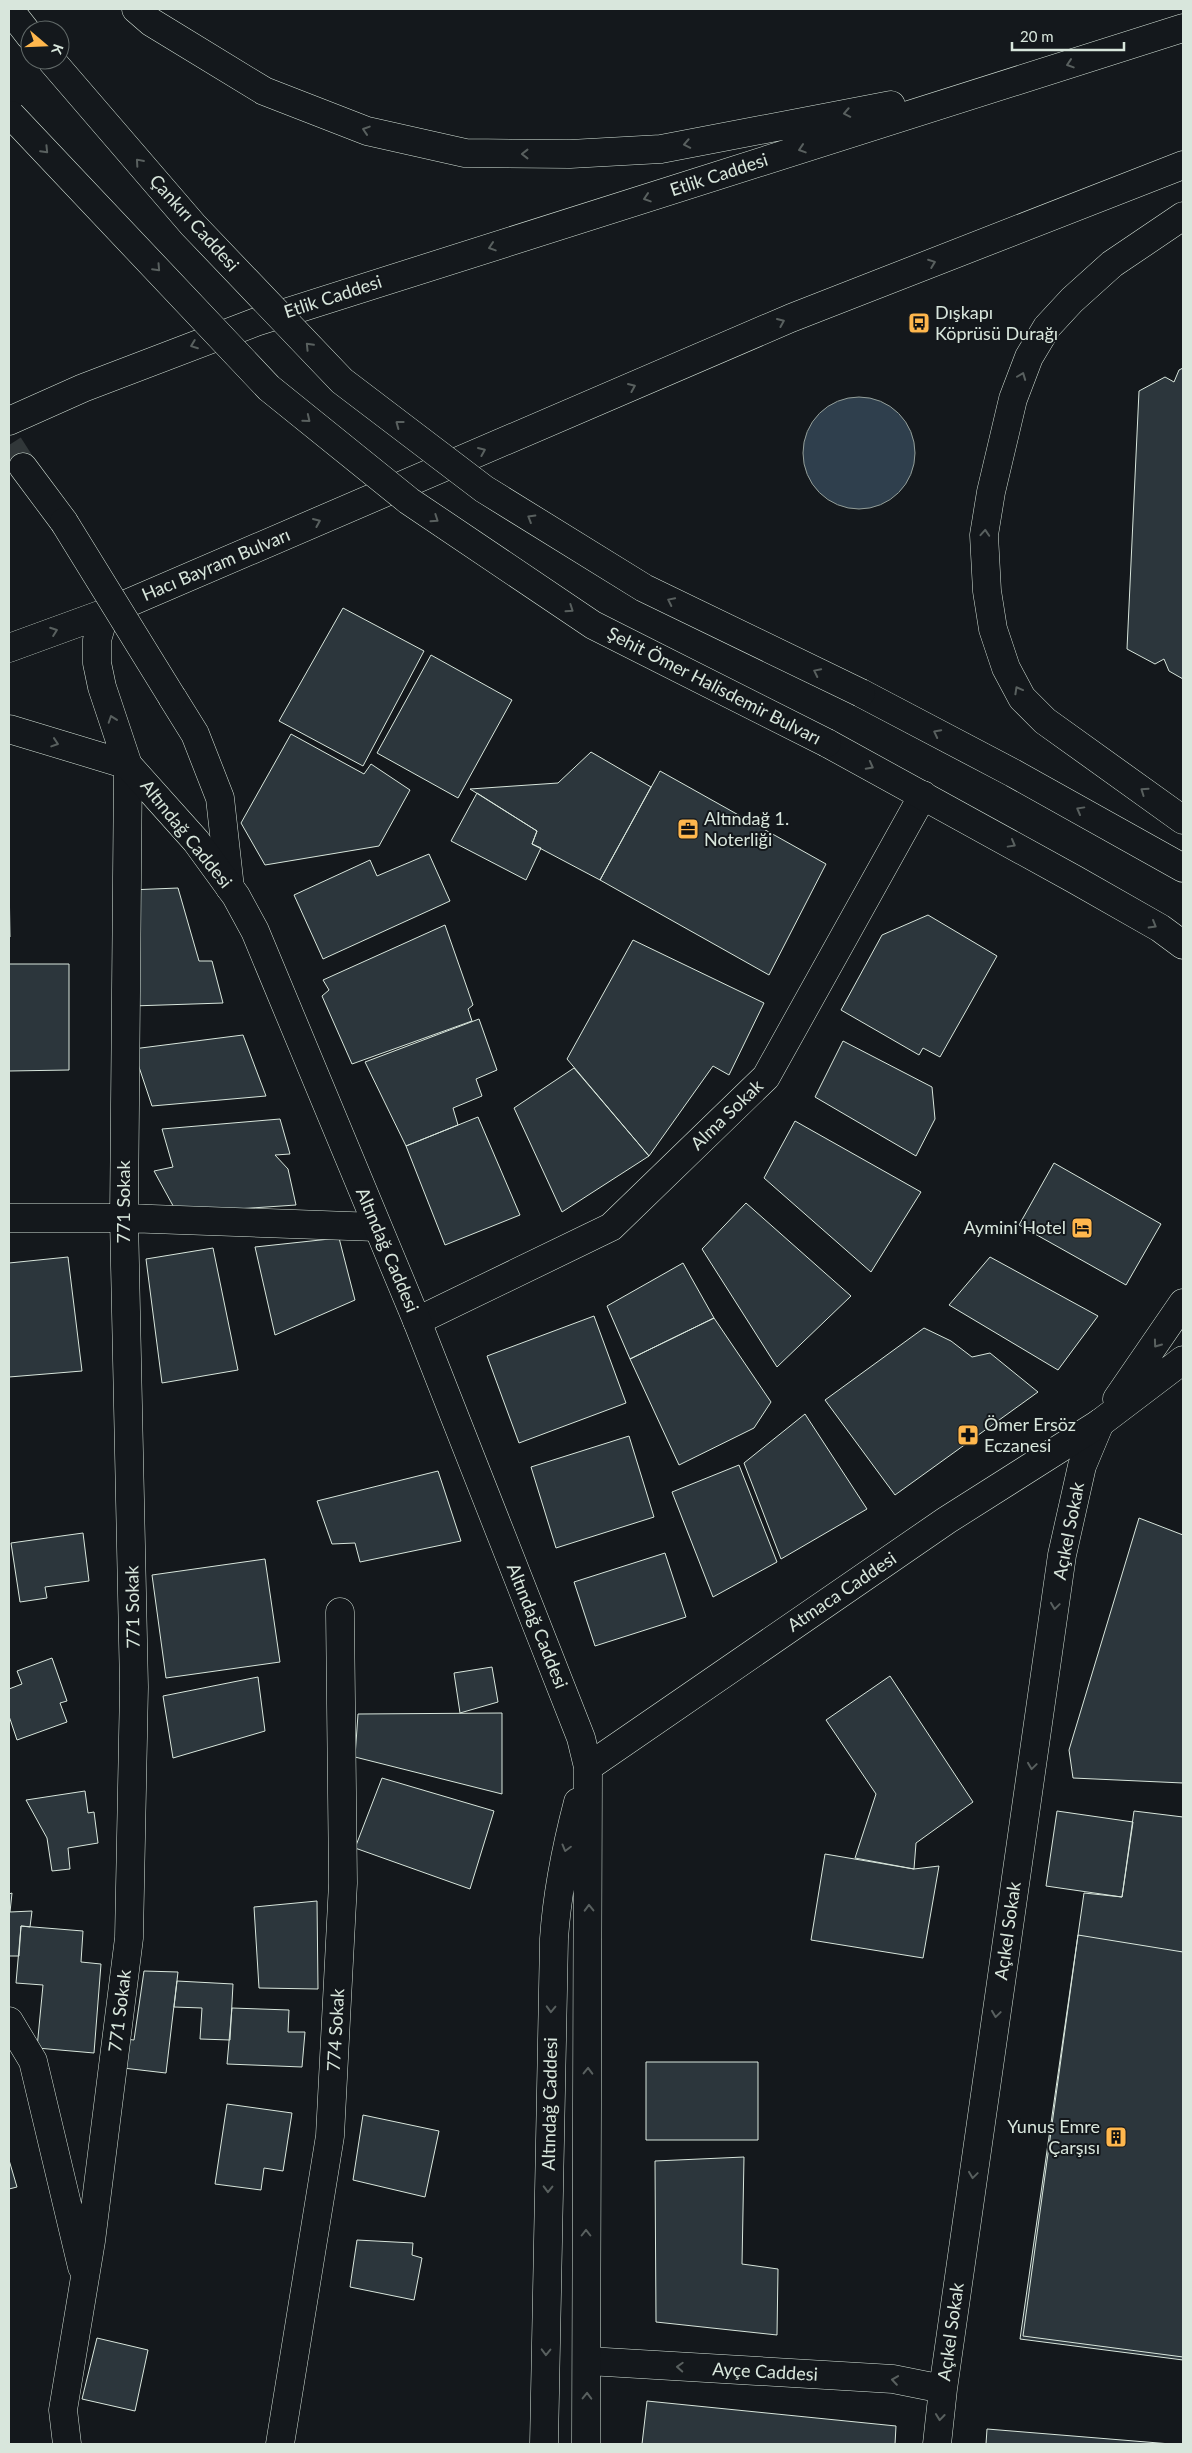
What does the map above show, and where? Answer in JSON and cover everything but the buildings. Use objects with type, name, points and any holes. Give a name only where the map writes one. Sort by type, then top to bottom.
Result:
[{"type":"main road","points":[[136,9],[151,22],[264,91],[367,131],[465,153],[570,154],[661,149],[1015,81]]},
{"type":"main road","name":"Etlik Caddesi","points":[[83,388],[256,322],[1183,28]]},
{"type":"main road","name":"Çankırı Caddesi","points":[[60,70],[193,225],[342,381],[484,489],[644,588],[861,693],[1013,773],[1183,868]]},
{"type":"main road","name":"Şehit Ömer Halisdemir Bulvarı","points":[[10,114],[270,388],[409,502],[593,625],[827,743],[1151,923],[1183,944]]},
{"type":"main road","name":"Hacı Bayram Bulvarı","points":[[9,648],[105,613],[791,318],[1183,165]]},
{"type":"main road","points":[[1183,216],[1112,264],[1072,300],[1047,327],[1029,356],[1013,399],[991,492],[984,535],[993,629],[1006,668],[1022,698],[1044,721],[1183,820]]},
{"type":"main road","points":[[9,411],[83,388]]},
{"type":"main road","points":[[9,421],[83,388]]},
{"type":"main road","points":[[23,467],[64,522],[194,734],[220,798],[230,888]]},
{"type":"main road","name":"Altındağ Caddesi","points":[[105,613],[97,640],[97,663],[102,687],[128,765],[196,841],[230,888],[250,922],[270,964],[417,1321],[581,1738],[588,1767],[588,2361],[586,2444]]},
{"type":"main road","name":"Altındağ Caddesi","points":[[9,729],[128,765]]},
{"type":"main road","name":"771 Sokak","points":[[68,2444],[63,2410],[86,2279],[129,1938],[134,1687],[124,1218],[128,765]]},
{"type":"main road","name":"Alma Sokak","points":[[417,1321],[611,1227],[766,1077],[922,795]]},
{"type":"main road","points":[[9,1218],[124,1218],[377,1227]]},
{"type":"main road","name":"Atmaca Caddesi","points":[[1100,1423],[1164,1334],[1183,1304]]},
{"type":"main road","name":"Atmaca Caddesi","points":[[588,1767],[947,1520],[1100,1423],[1183,1360]]},
{"type":"main road","name":"Açıkel Sokak","points":[[937,2444],[943,2389],[1062,1555],[1082,1466],[1100,1423]]},
{"type":"main road","name":"774 Sokak","points":[[280,2444],[330,2136],[343,1883],[340,1612]]},
{"type":"main road","name":"Altındağ Caddesi","points":[[544,2444],[554,1939],[557,1892],[564,1855],[588,1767]]},
{"type":"main road","points":[[9,2021],[33,2061],[86,2279]]},
{"type":"main road","name":"Ayçe Caddesi","points":[[588,2361],[893,2379],[943,2389]]},
{"type":"water","points":[[859,397],[881,401],[899,413],[911,431],[915,453],[911,475],[899,493],[881,505],[859,509],[837,505],[819,493],[807,475],[803,453],[807,431],[819,413],[837,401]]},
{"type":"tunnel","points":[[9,445],[23,467]]},
{"type":"place","name":"Dışkapı Köprüsü Durağı","points":[[919,323]]},
{"type":"place","name":"Altındağ 1. Noterliği","points":[[688,829]]},
{"type":"place","name":"Aymini Hotel","points":[[1082,1228]]},
{"type":"place","name":"Ömer Ersöz Eczanesi","points":[[968,1435]]},
{"type":"place","name":"Yunus Emre Çarşısı","points":[[1116,2137]]}]
